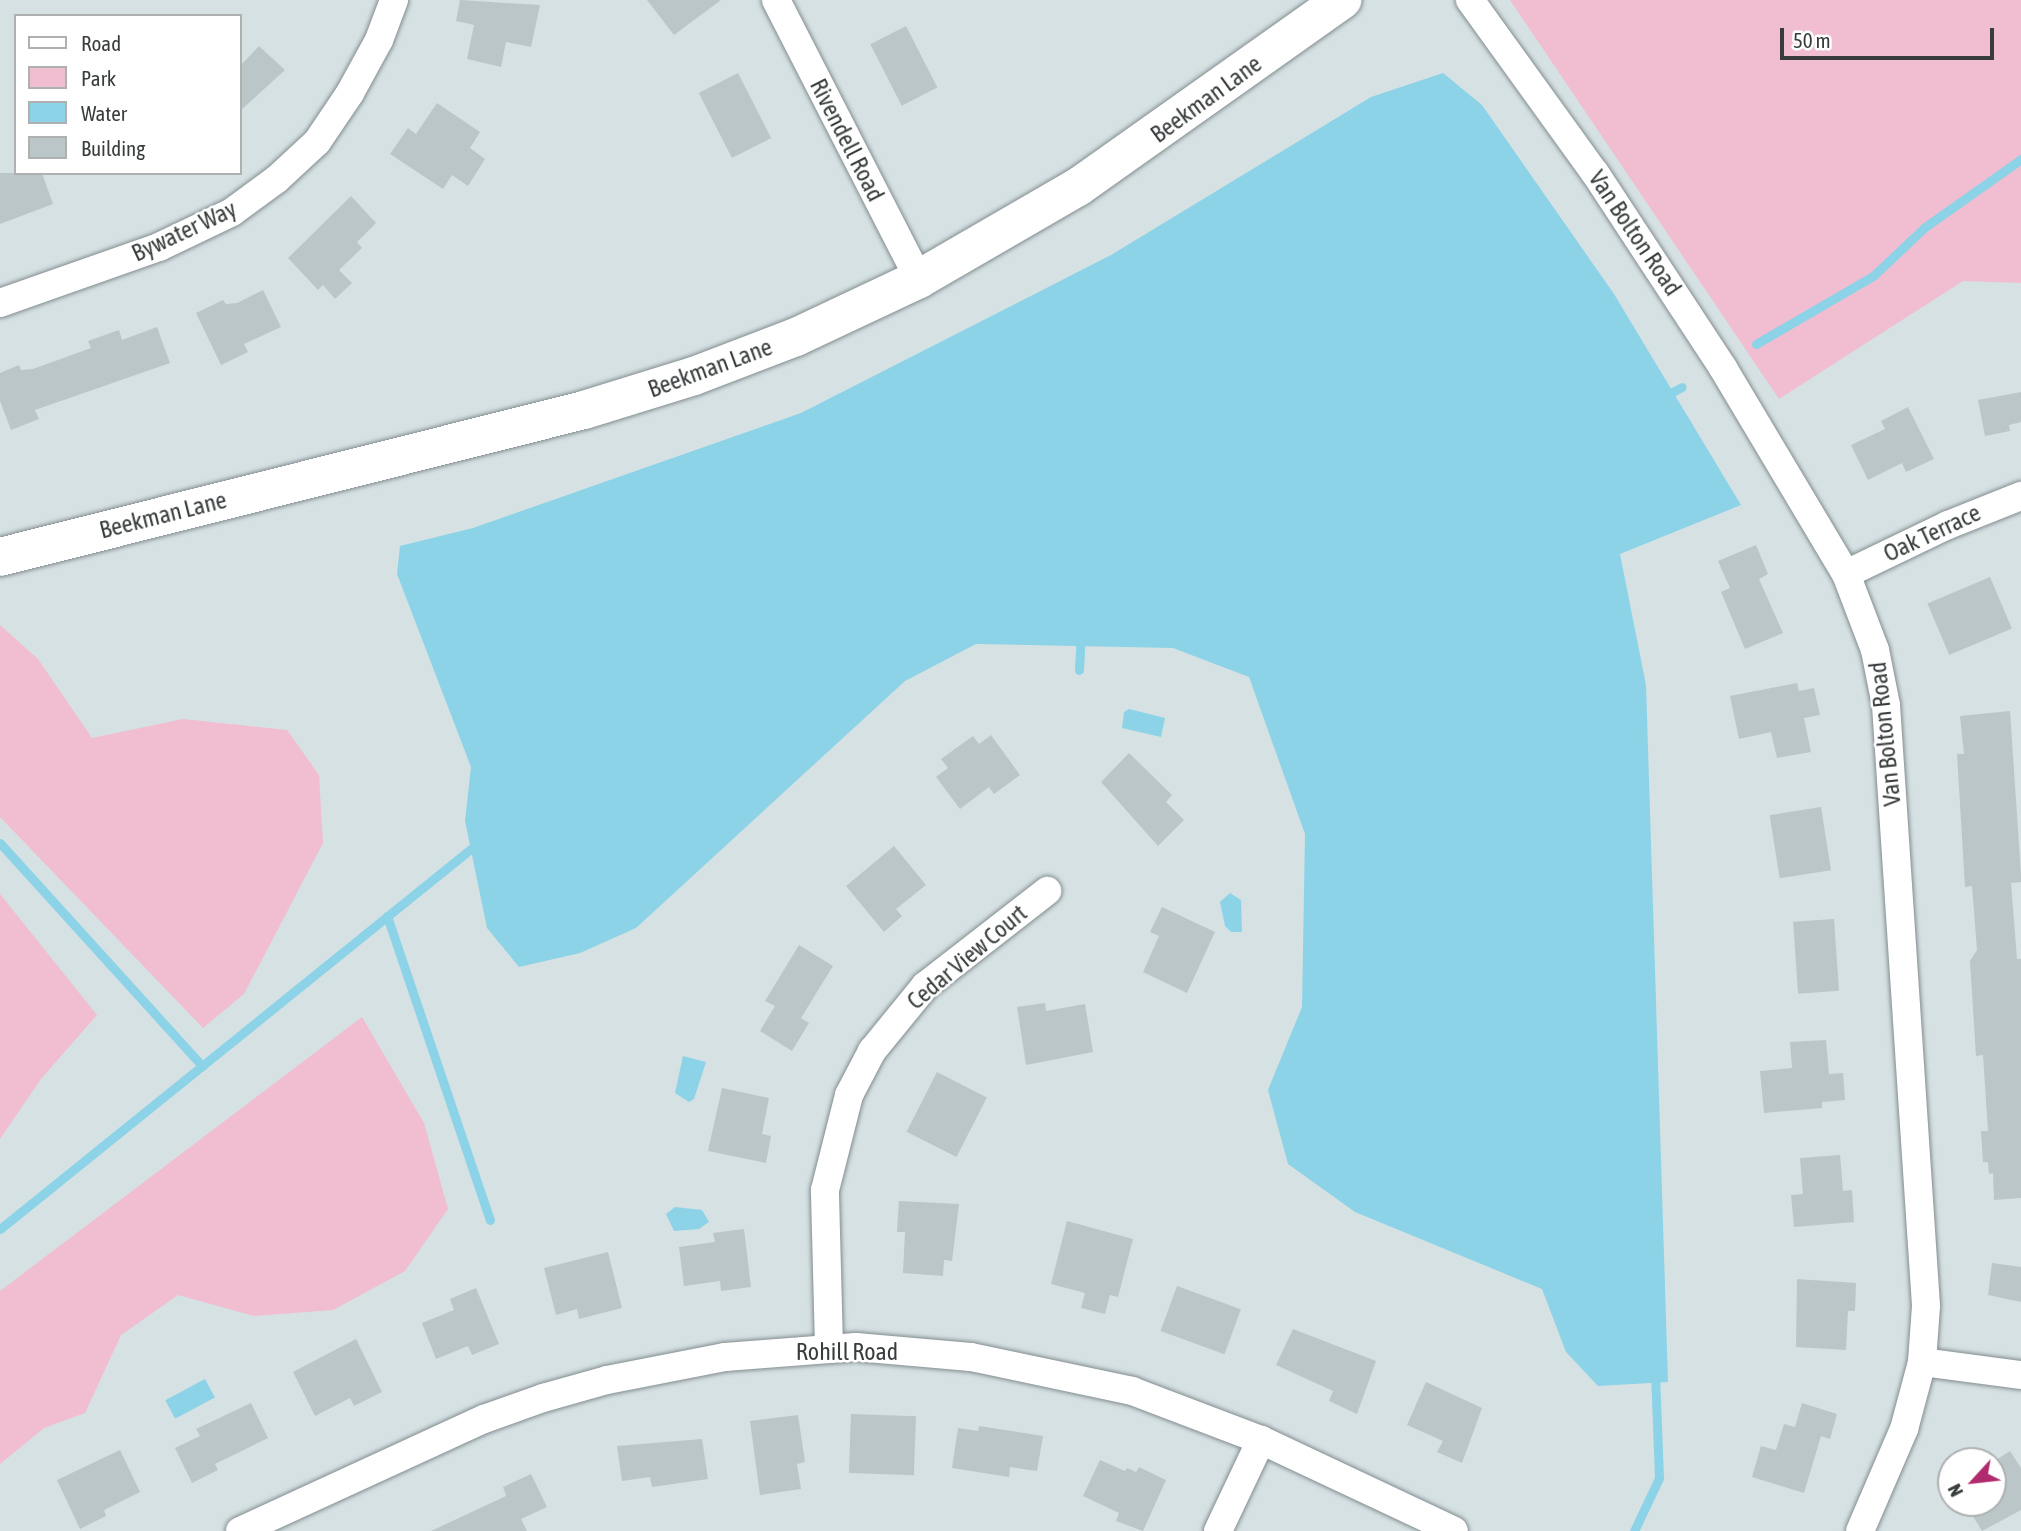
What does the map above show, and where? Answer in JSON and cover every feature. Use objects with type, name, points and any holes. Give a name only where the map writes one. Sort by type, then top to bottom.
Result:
[{"type":"street","name":"Bywater Way","points":[[0,303],[159,247],[232,212],[278,178],[317,142],[350,93],[379,40],[394,0]]},
{"type":"street","name":"Rivendell Road","points":[[777,0],[919,279]]},
{"type":"street","name":"Beekman Lane","points":[[0,557],[584,410],[694,376],[796,337],[919,279],[1078,187],[1342,0]]},
{"type":"street","name":"Van Bolton Road","points":[[1471,0],[1646,247],[1846,575],[1875,650],[1886,705],[1927,1306],[1922,1362],[1904,1429],[1860,1531]]},
{"type":"street","name":"Oak Terrace","points":[[1846,575],[1948,524],[2021,496]]},
{"type":"street","name":"Cedar View Court","points":[[829,1347],[825,1190],[849,1095],[872,1051],[925,986],[1047,891]]},
{"type":"street","name":"Rohill Road","points":[[240,1531],[484,1419],[543,1398],[666,1367],[829,1347],[971,1357],[1047,1370],[1132,1391],[1261,1440],[1454,1531]]},
{"type":"street","points":[[1922,1362],[2021,1375]]},
{"type":"street","points":[[1218,1531],[1261,1440]]},
{"type":"green space","points":[[1510,0],[2021,0],[2021,283],[1963,281],[1779,399]]},
{"type":"green space","points":[[0,625],[38,659],[92,738],[183,719],[287,730],[319,775],[323,843],[244,994],[203,1028],[0,817]]},
{"type":"green space","points":[[0,894],[97,1015],[41,1079],[0,1139]]},
{"type":"green space","points":[[362,1017],[424,1123],[448,1209],[405,1271],[333,1310],[254,1316],[178,1295],[121,1335],[85,1413],[44,1428],[0,1464],[0,1291]]},
{"type":"water","points":[[1443,73],[1482,105],[1614,294],[1741,505],[1620,554],[1646,685],[1668,1382],[1598,1386],[1566,1352],[1542,1289],[1355,1212],[1288,1164],[1268,1090],[1302,1007],[1305,834],[1249,677],[1173,648],[976,644],[905,681],[636,928],[580,953],[519,967],[487,928],[465,821],[471,767],[397,574],[400,546],[473,528],[801,413],[1111,255],[1371,97]]},
{"type":"water","points":[[1129,709],[1165,718],[1161,737],[1122,728],[1124,712]]},
{"type":"water","points":[[1230,893],[1241,900],[1242,932],[1231,932],[1225,926],[1220,902]]},
{"type":"water","points":[[683,1056],[706,1062],[694,1099],[689,1102],[675,1093]]},
{"type":"water","points":[[675,1207],[702,1210],[709,1222],[699,1229],[674,1231],[666,1214]]},
{"type":"water","points":[[205,1379],[215,1398],[175,1419],[165,1400]]},
{"type":"building","points":[[460,0],[540,5],[531,47],[506,42],[501,67],[467,59],[474,25],[456,21]]},
{"type":"building","points":[[647,0],[721,0],[674,35]]},
{"type":"building","points":[[906,26],[937,87],[902,106],[870,44]]},
{"type":"building","points":[[259,46],[285,70],[242,109],[242,64]]},
{"type":"building","points":[[738,73],[771,138],[732,158],[699,93]]},
{"type":"building","points":[[437,103],[480,132],[470,148],[485,159],[468,186],[452,175],[443,189],[390,154],[408,128],[416,134]]},
{"type":"building","points":[[0,173],[43,175],[53,204],[0,224]]},
{"type":"building","points":[[351,196],[376,223],[357,242],[362,248],[339,270],[352,283],[335,299],[323,285],[318,290],[288,258]]},
{"type":"building","points":[[263,290],[281,327],[244,344],[248,352],[221,365],[196,313],[223,300],[226,304],[237,303]]},
{"type":"building","points":[[157,327],[170,363],[35,410],[39,419],[11,430],[0,401],[0,373],[19,365],[21,370],[33,369],[91,348],[88,341],[119,330],[122,340]]},
{"type":"building","points":[[2021,392],[2021,422],[2009,425],[2010,431],[1985,436],[1978,400]]},
{"type":"building","points":[[1908,407],[1934,459],[1906,472],[1902,463],[1868,480],[1851,445],[1885,429],[1881,421]]},
{"type":"building","points":[[1756,545],[1768,574],[1759,579],[1783,633],[1745,649],[1721,592],[1730,588],[1718,561]]},
{"type":"building","points":[[1990,577],[2012,629],[1949,655],[1927,604]]},
{"type":"building","points":[[1797,683],[1799,691],[1814,688],[1820,715],[1804,718],[1811,752],[1777,758],[1771,732],[1739,739],[1730,696]]},
{"type":"building","points":[[2010,711],[2021,875],[2021,882],[2011,883],[2017,959],[2021,959],[2021,1198],[1994,1200],[1993,1173],[1989,1174],[1988,1162],[1983,1162],[1981,1131],[1988,1131],[1983,1055],[1976,1056],[1970,961],[1977,950],[1972,886],[1965,887],[1957,754],[1964,754],[1960,716]]},
{"type":"building","points":[[991,735],[1020,775],[994,794],[989,787],[960,809],[936,777],[948,768],[941,759],[973,736],[979,744]]},
{"type":"building","points":[[1129,753],[1172,795],[1166,802],[1184,820],[1158,846],[1101,782]]},
{"type":"building","points":[[1821,807],[1831,870],[1780,878],[1770,815]]},
{"type":"building","points":[[894,846],[926,885],[896,909],[902,916],[884,932],[846,886]]},
{"type":"building","points":[[1162,907],[1215,932],[1187,993],[1143,972],[1159,936],[1150,932]]},
{"type":"building","points":[[1834,919],[1839,991],[1798,994],[1793,922]]},
{"type":"building","points":[[799,945],[833,966],[801,1018],[809,1023],[792,1051],[760,1031],[775,1006],[765,1001]]},
{"type":"building","points":[[1045,1003],[1046,1011],[1085,1004],[1093,1052],[1026,1065],[1017,1007]]},
{"type":"building","points":[[1826,1040],[1829,1074],[1843,1073],[1845,1100],[1822,1102],[1822,1108],[1764,1113],[1760,1071],[1792,1068],[1790,1042]]},
{"type":"building","points":[[937,1072],[987,1097],[956,1157],[907,1132]]},
{"type":"building","points":[[722,1088],[769,1098],[762,1134],[771,1136],[766,1163],[708,1151]]},
{"type":"building","points":[[1840,1155],[1843,1191],[1852,1190],[1854,1222],[1794,1227],[1791,1195],[1803,1194],[1800,1158]]},
{"type":"building","points":[[899,1201],[959,1204],[952,1261],[944,1260],[943,1276],[903,1273],[905,1232],[897,1232]]},
{"type":"building","points":[[1067,1221],[1133,1239],[1118,1297],[1110,1295],[1105,1314],[1081,1308],[1085,1293],[1051,1284]]},
{"type":"building","points":[[744,1229],[751,1287],[721,1291],[720,1281],[684,1286],[679,1247],[715,1242],[713,1233]]},
{"type":"building","points":[[608,1252],[622,1308],[579,1319],[577,1309],[556,1315],[544,1268]]},
{"type":"building","points":[[1992,1263],[2021,1267],[2021,1302],[1988,1295]]},
{"type":"building","points":[[1797,1279],[1856,1283],[1855,1311],[1848,1311],[1846,1350],[1796,1347]]},
{"type":"building","points":[[1177,1286],[1241,1309],[1224,1354],[1161,1331]]},
{"type":"building","points":[[476,1288],[499,1344],[472,1355],[468,1346],[436,1359],[422,1323],[454,1310],[450,1299]]},
{"type":"building","points":[[1293,1329],[1376,1361],[1357,1414],[1329,1401],[1333,1391],[1276,1365]]},
{"type":"building","points":[[356,1339],[382,1392],[354,1406],[350,1398],[315,1416],[293,1372]]},
{"type":"building","points":[[1426,1382],[1482,1408],[1462,1463],[1437,1452],[1443,1441],[1407,1425]]},
{"type":"building","points":[[251,1403],[268,1438],[215,1464],[218,1470],[192,1483],[175,1448],[200,1436],[196,1429]]},
{"type":"building","points":[[1802,1403],[1837,1414],[1830,1439],[1821,1436],[1804,1493],[1752,1477],[1761,1446],[1776,1450],[1784,1424],[1795,1427]]},
{"type":"building","points":[[851,1414],[916,1416],[914,1475],[849,1473]]},
{"type":"building","points":[[798,1415],[805,1462],[797,1464],[801,1489],[760,1495],[750,1421]]},
{"type":"building","points":[[979,1426],[1043,1436],[1037,1471],[1010,1467],[1009,1477],[952,1468],[958,1428],[978,1431]]},
{"type":"building","points":[[702,1439],[708,1479],[652,1487],[650,1477],[622,1481],[617,1446]]},
{"type":"building","points":[[120,1450],[140,1492],[104,1510],[106,1516],[80,1529],[57,1480]]},
{"type":"building","points":[[2010,1451],[2021,1468],[2021,1510],[1982,1531],[1974,1517],[2007,1517],[2007,1453]]},
{"type":"building","points":[[1100,1460],[1125,1471],[1127,1468],[1136,1472],[1139,1467],[1166,1480],[1143,1531],[1116,1521],[1119,1513],[1083,1496]]},
{"type":"building","points":[[531,1474],[547,1507],[521,1519],[527,1531],[431,1531],[506,1496],[503,1487]]},
{"type":"waterway","points":[[1756,344],[1873,276],[1925,227],[2021,159]]},
{"type":"waterway","points":[[1663,397],[1682,387]]},
{"type":"waterway","points":[[1079,670],[1081,637]]},
{"type":"waterway","points":[[0,843],[202,1066]]},
{"type":"waterway","points":[[0,1229],[478,843]]},
{"type":"waterway","points":[[387,916],[490,1220]]},
{"type":"waterway","points":[[1634,1531],[1659,1478],[1655,1374]]}]
